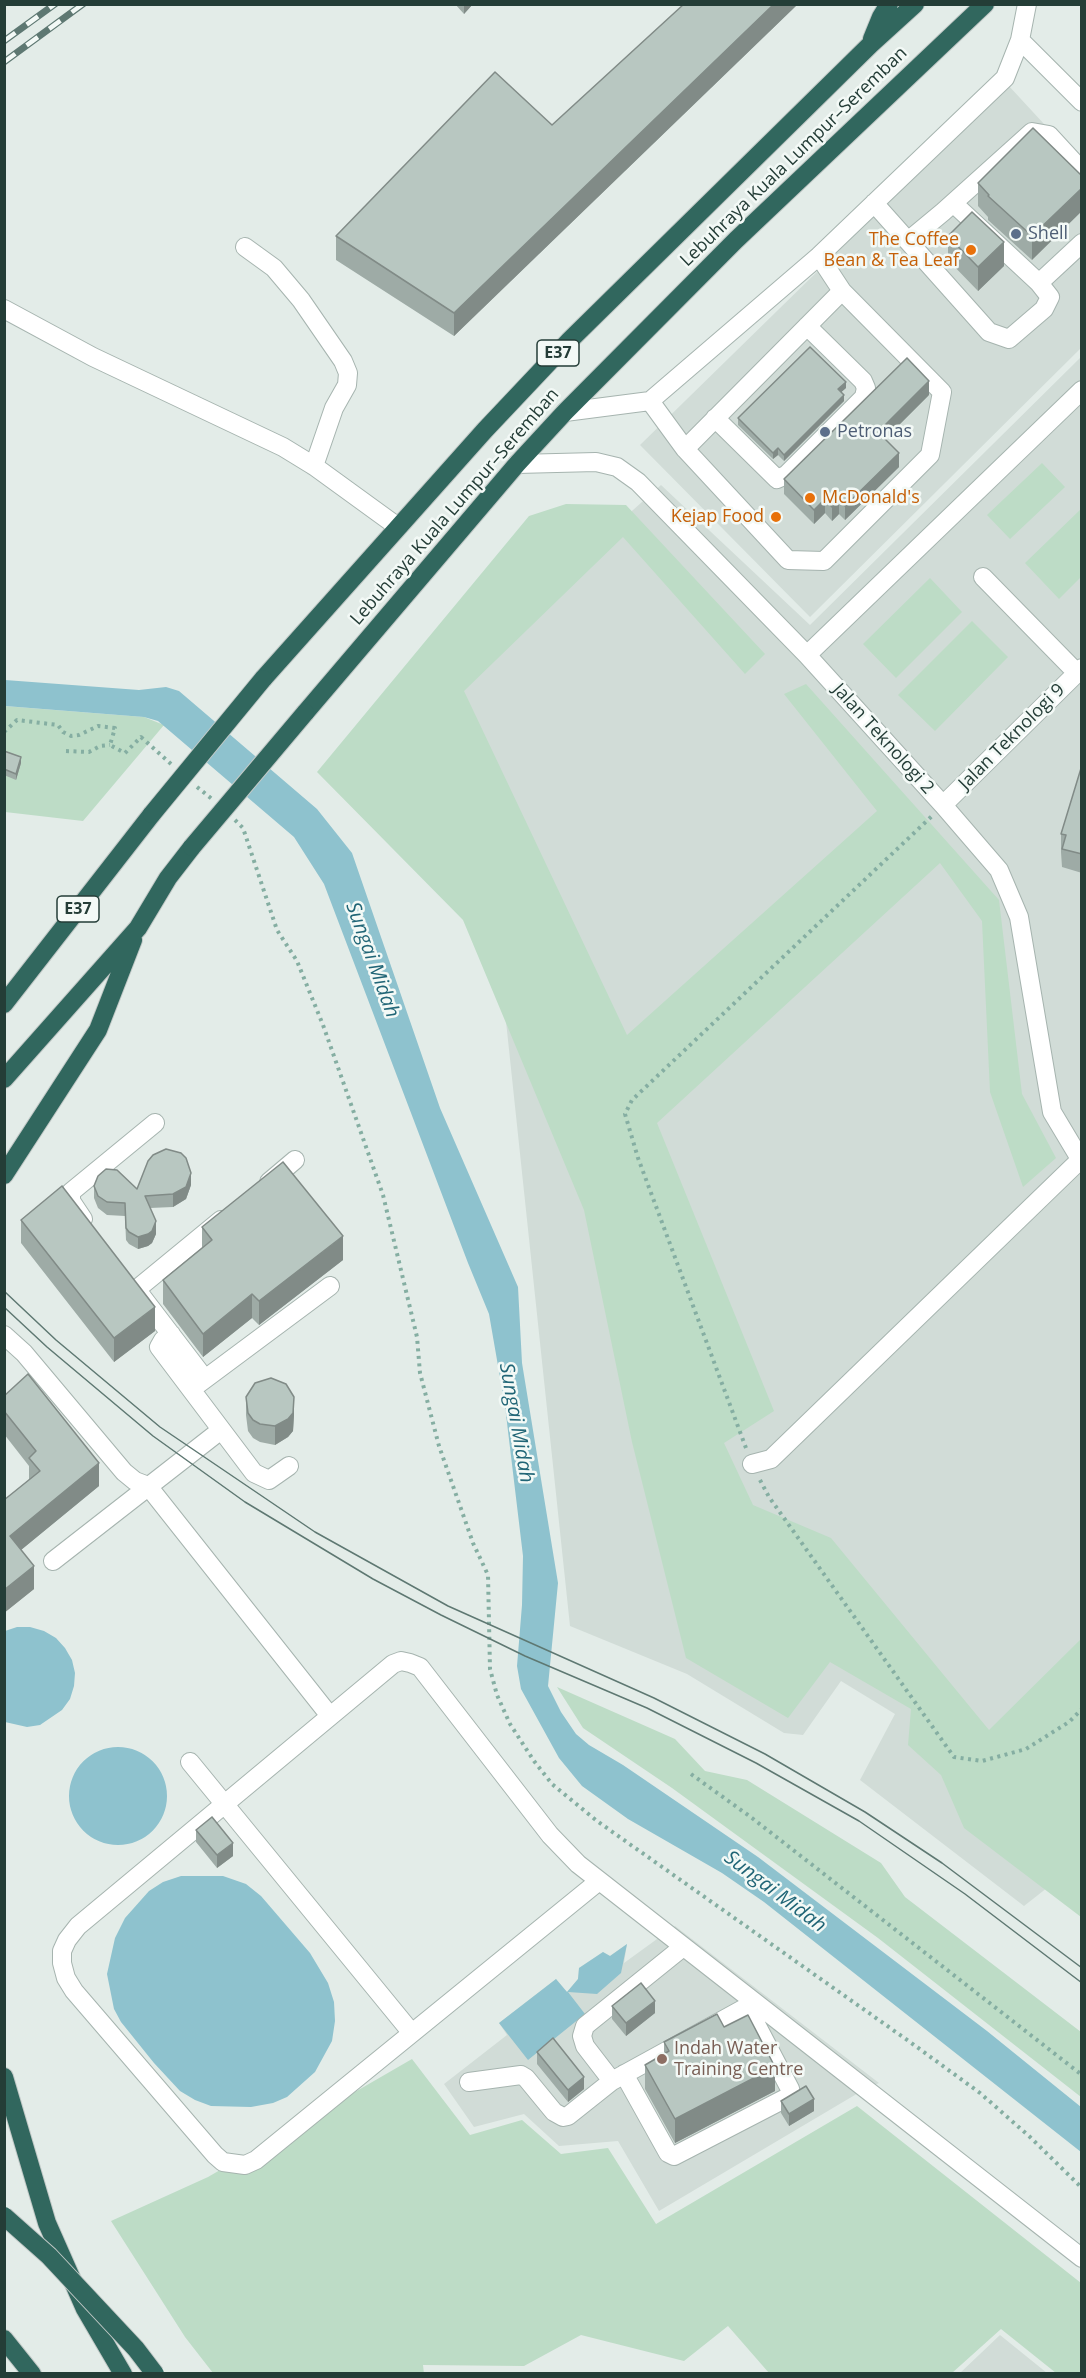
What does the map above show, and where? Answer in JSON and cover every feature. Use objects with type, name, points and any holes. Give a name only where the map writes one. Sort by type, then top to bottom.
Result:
[{"type":"highway","points":[[871,44],[881,17],[889,4]]},
{"type":"highway","name":"Lebuhraya Kuala Lumpur–Seremban","points":[[4,1004],[152,814],[262,679],[484,430],[569,341],[871,44],[915,4]]},
{"type":"highway","name":"Lebuhraya Kuala Lumpur–Seremban","points":[[4,1079],[138,928],[168,879],[192,847],[517,464],[565,412],[736,240],[985,4]]},
{"type":"highway","points":[[7,1169],[98,1030],[138,928]]},
{"type":"highway","points":[[4,2077],[47,2223],[85,2309],[123,2373]]},
{"type":"highway","points":[[4,2216],[49,2256],[136,2349],[155,2373]]},
{"type":"highway","points":[[4,2339],[32,2373]]},
{"type":"street","points":[[565,412],[650,401],[819,256],[1005,78],[1020,40],[1027,4]]},
{"type":"street","points":[[1020,40],[1082,102]]},
{"type":"street","points":[[908,241],[1032,132],[1049,135],[1082,171]]},
{"type":"street","points":[[874,203],[988,332],[1009,339],[1044,309],[1050,297],[1040,283],[953,203]]},
{"type":"street","points":[[1040,283],[1082,243]]},
{"type":"street","points":[[245,247],[274,268],[301,300],[343,361],[348,373],[346,385],[334,408],[314,466]]},
{"type":"street","points":[[650,401],[685,449],[788,560],[824,561],[930,455],[942,392],[842,291],[819,256]]},
{"type":"street","points":[[685,449],[842,291]]},
{"type":"street","points":[[4,309],[93,357],[283,447],[314,466],[398,527]]},
{"type":"street","points":[[715,418],[777,479],[786,475],[864,397],[866,388],[863,381],[807,326]]},
{"type":"street","points":[[807,655],[1082,390]]},
{"type":"street","name":"Jalan Teknologi 2","points":[[517,464],[596,462],[617,467],[638,482],[807,655],[999,870],[1019,917],[1052,1112],[1081,1161]]},
{"type":"street","points":[[983,577],[1079,671]]},
{"type":"street","name":"Jalan Teknologi 9","points":[[943,805],[1079,671]]},
{"type":"street","points":[[96,1236],[75,1209],[71,1201],[71,1192],[155,1123]]},
{"type":"street","points":[[251,1196],[295,1160]]},
{"type":"street","points":[[752,1464],[771,1459],[1081,1161]]},
{"type":"street","points":[[136,1289],[234,1210]]},
{"type":"street","points":[[123,1271],[171,1334],[163,1340],[159,1347],[198,1385],[221,1430],[254,1473],[269,1480],[289,1466]]},
{"type":"street","points":[[198,1385],[330,1286]]},
{"type":"street","points":[[4,1335],[24,1353],[124,1472],[135,1481],[148,1486],[330,1716]]},
{"type":"street","points":[[53,1561],[221,1430]]},
{"type":"street","points":[[599,1881],[256,2160],[245,2165],[223,2162],[215,2155],[74,1991],[66,1978],[62,1963],[62,1952],[67,1940],[78,1926],[393,1664],[401,1661],[420,1667],[550,1835],[571,1857],[683,1947],[750,2005],[866,2089],[1082,2258]]},
{"type":"street","points":[[190,1762],[411,2032]]},
{"type":"street","points":[[683,1947],[585,2026],[582,2041],[618,2077],[668,2153],[674,2156],[788,2097],[791,2093],[750,2005]]},
{"type":"street","points":[[469,2082],[521,2075],[554,2112],[563,2117],[568,2116],[618,2077],[750,2005]]},
{"type":"path","points":[[4,732],[17,720],[58,725],[63,732],[72,736],[98,726],[115,728],[110,745]]},
{"type":"path","points":[[66,751],[89,752],[100,746],[110,745],[125,753],[141,737],[175,767]]},
{"type":"path","points":[[192,782],[218,805]]},
{"type":"path","points":[[943,805],[632,1100],[625,1114],[638,1158],[752,1464],[769,1497],[954,1757],[982,1761],[1026,1749],[1069,1722],[1082,1709]]},
{"type":"path","points":[[226,813],[243,828],[277,930],[297,961],[323,1025],[383,1195],[417,1337],[420,1373],[439,1446],[473,1544],[488,1575],[490,1669],[497,1695],[510,1724],[552,1784],[597,1821],[971,2087],[1030,2137],[1082,2188]]},
{"type":"path","points":[[691,1774],[752,1818],[1082,2075]]},
{"type":"shaded area","points":[[1008,85],[1081,164],[1081,348],[810,617],[640,445]]},
{"type":"shaded area","points":[[1081,357],[1081,1907],[1052,1884],[1024,1906],[860,1780],[895,1714],[841,1681],[803,1735],[784,1733],[687,1674],[570,1626],[492,889],[419,720],[614,527],[661,485],[810,625]]},
{"type":"shaded area","name":"Indah Water Training Centre","points":[[675,1926],[879,2083],[865,2089],[659,2211],[618,2141],[559,2146],[524,2114],[474,2127],[444,2084],[507,2035],[499,2023],[556,1979],[567,1992],[578,1979],[579,1968],[603,1952],[610,1956],[627,1944],[624,1963]]},
{"type":"shaded area","points":[[1000,2335],[1047,2373],[960,2373]]},
{"type":"green space","points":[[1042,463],[1065,487],[1010,539],[987,515]]},
{"type":"green space","points":[[566,504],[626,505],[765,654],[745,674],[623,537],[464,691],[627,1035],[877,811],[784,694],[806,684],[999,900],[1022,1094],[1056,1158],[1023,1187],[990,1092],[982,921],[940,863],[657,1123],[774,1411],[724,1443],[753,1505],[831,1538],[989,1730],[1081,1639],[1081,1917],[964,1828],[941,1775],[908,1745],[911,1709],[830,1662],[788,1718],[686,1658],[632,1442],[584,1210],[463,920],[317,772],[529,516]]},
{"type":"green space","points":[[1081,509],[1081,577],[1059,599],[1025,563]]},
{"type":"green space","points":[[930,578],[962,612],[896,678],[863,644]]},
{"type":"green space","points":[[972,621],[1008,657],[935,731],[898,695]]},
{"type":"green space","points":[[4,706],[144,717],[164,725],[83,821],[5,812]]},
{"type":"green space","points":[[557,1687],[675,1739],[705,1771],[747,1780],[881,1863],[905,1897],[1081,2032],[1081,2097],[878,1938],[672,1788],[583,1728]]},
{"type":"green space","points":[[412,2059],[470,2135],[522,2120],[561,2154],[608,2148],[656,2224],[857,2106],[1081,2283],[1081,2373],[1056,2373],[1001,2329],[952,2373],[769,2373],[728,2326],[684,2361],[581,2335],[524,2366],[423,2365],[424,2374],[213,2373],[185,2337],[111,2221],[208,2177]]},
{"type":"water","name":"Sungai Midah","points":[[5,680],[139,690],[166,687],[179,691],[317,809],[352,853],[440,1108],[518,1287],[522,1363],[558,1583],[548,1686],[561,1712],[576,1734],[589,1745],[623,1765],[758,1857],[987,2031],[1081,2107],[1081,2152],[764,1902],[722,1873],[628,1819],[582,1786],[559,1758],[521,1689],[517,1666],[523,1556],[505,1406],[489,1314],[324,884],[294,837],[158,721],[144,717],[5,706]]},
{"type":"water","points":[[17,1627],[30,1627],[56,1638],[72,1660],[75,1673],[70,1699],[62,1710],[40,1725],[27,1727],[5,1722],[5,1631]]},
{"type":"water","points":[[118,1747],[137,1751],[153,1761],[163,1777],[167,1796],[163,1815],[153,1831],[137,1841],[118,1845],[99,1841],[83,1831],[73,1815],[69,1796],[73,1777],[83,1761],[99,1751]]},
{"type":"water","points":[[181,1876],[223,1876],[246,1884],[261,1896],[310,1953],[328,1983],[334,2002],[335,2021],[332,2041],[315,2072],[287,2097],[273,2103],[251,2107],[211,2106],[195,2100],[180,2091],[154,2063],[121,2022],[114,2009],[107,1974],[115,1938],[125,1918],[149,1891],[163,1882]]},
{"type":"water","points":[[627,1944],[621,1973],[597,1994],[568,1992],[585,2014],[528,2060],[499,2023],[556,1979],[567,1992],[578,1979],[579,1968],[603,1952],[610,1956]]},
{"type":"building","points":[[684,4],[774,4],[454,313],[336,236],[495,72],[552,125]]},
{"type":"building","points":[[1033,128],[1082,176],[1082,188],[1032,236],[988,196],[978,183]]},
{"type":"building","points":[[972,212],[1004,242],[978,267],[948,236]]},
{"type":"building","points":[[810,347],[846,382],[838,389],[844,395],[784,455],[778,448],[773,453],[738,418]]},
{"type":"building","points":[[907,358],[929,381],[878,432],[899,453],[845,506],[839,500],[832,507],[825,499],[814,510],[784,479]]},
{"type":"building","points":[[4,751],[21,757],[16,774],[4,769]]},
{"type":"building","points":[[1082,765],[1082,854],[1062,849],[1066,835],[1061,834]]},
{"type":"building","points":[[166,1149],[181,1153],[186,1158],[191,1173],[186,1187],[173,1194],[145,1196],[156,1221],[152,1231],[138,1237],[126,1228],[125,1203],[107,1202],[98,1196],[94,1186],[98,1176],[106,1169],[117,1170],[137,1189],[148,1161],[153,1155]]},
{"type":"building","points":[[283,1162],[343,1236],[259,1301],[252,1294],[203,1334],[163,1280],[212,1240],[202,1227]]},
{"type":"building","points":[[62,1186],[155,1307],[114,1338],[21,1220]]},
{"type":"building","points":[[28,1374],[99,1463],[10,1536],[34,1566],[4,1590],[4,1500],[40,1471],[29,1458],[36,1451],[4,1411],[4,1396]]},
{"type":"building","points":[[271,1378],[286,1384],[294,1397],[293,1413],[288,1419],[275,1426],[260,1424],[253,1420],[248,1413],[246,1397],[255,1383]]},
{"type":"building","points":[[212,1817],[233,1843],[217,1855],[196,1830]]},
{"type":"building","points":[[641,1983],[655,2001],[626,2023],[612,2006]]},
{"type":"building","points":[[717,2014],[724,2027],[748,2015],[775,2067],[675,2119],[645,2065],[669,2051],[664,2042]]},
{"type":"building","points":[[553,2038],[584,2077],[568,2090],[537,2052]]},
{"type":"building","points":[[806,2086],[814,2099],[789,2114],[781,2101]]},
{"type":"tram line","points":[[4,1291],[56,1340],[160,1427],[315,1532],[448,1606],[654,1698],[765,1754],[865,1812],[942,1863],[1082,1968]]},
{"type":"tram line","points":[[4,1307],[47,1347],[153,1436],[245,1502],[373,1579],[441,1615],[525,1656],[647,1708],[756,1763],[859,1821],[965,1894],[1082,1983]]},
{"type":"railway","points":[[4,41],[55,4]]},
{"type":"railway","points":[[4,62],[83,4]]},
{"type":"place","name":"Shell","points":[[1016,234]]},
{"type":"place","name":"The Coffee Bean & Tea Leaf","points":[[971,250]]},
{"type":"place","name":"Petronas","points":[[825,432]]},
{"type":"place","name":"McDonald's","points":[[810,498]]},
{"type":"place","name":"Kejap Food","points":[[776,517]]},
{"type":"place","name":"Indah Water Training Centre","points":[[662,2059]]}]
